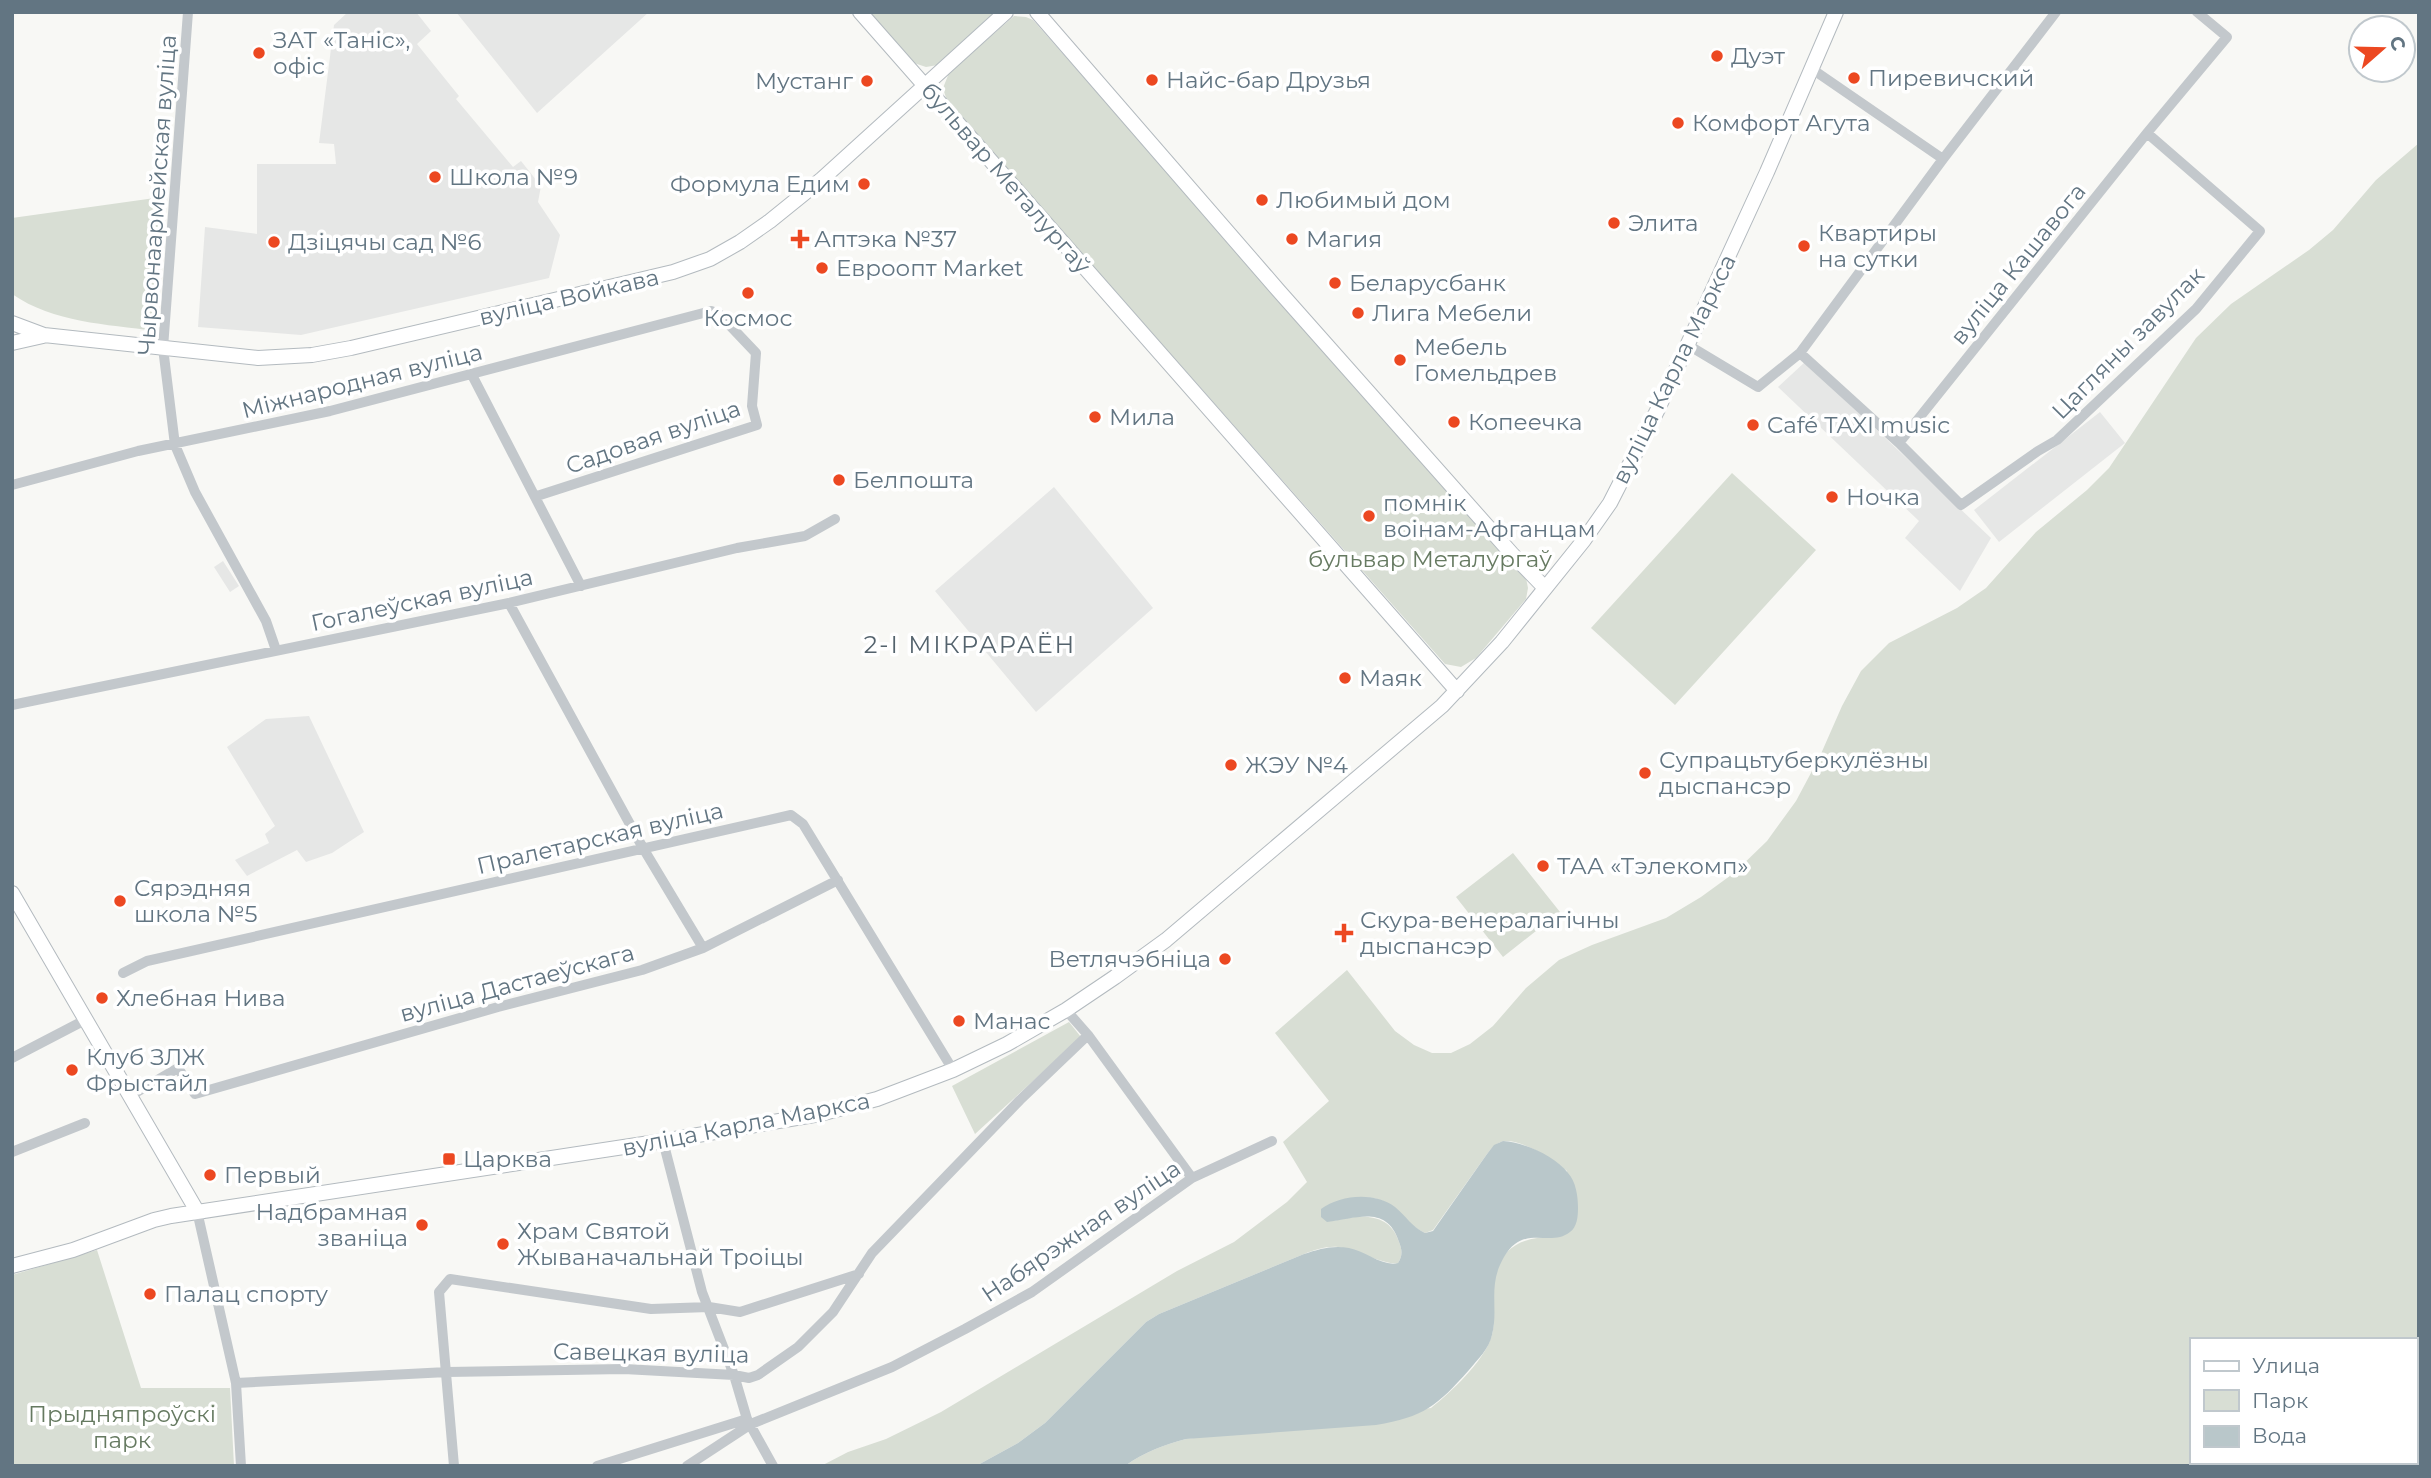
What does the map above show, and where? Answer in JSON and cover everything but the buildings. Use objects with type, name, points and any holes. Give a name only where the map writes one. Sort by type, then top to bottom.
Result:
[{"type":"main road","name":"бульвар Металургаў","points":[[860,12],[1457,691]]},
{"type":"main road","name":"вуліца Войкава","points":[[12,323],[44,335],[163,348],[258,358],[312,355],[673,272],[710,259],[770,221],[822,179],[1006,12]]},
{"type":"main road","points":[[1037,12],[1278,290],[1545,588]]},
{"type":"main road","name":"вуліца Карла Маркса","points":[[12,1266],[73,1250],[154,1220],[197,1211],[219,1210],[663,1141],[820,1114],[877,1100],[953,1070],[1007,1044],[1066,1010],[1166,940],[1412,734],[1502,642],[1545,588],[1610,503],[1658,409],[1836,12]]},
{"type":"main road","name":"вуліца Войкава","points":[[12,344],[44,335]]},
{"type":"main road","points":[[12,893],[197,1211]]},
{"type":"street","name":"Чырвонаармейская вуліца","points":[[187,12],[163,348],[175,445],[195,492],[266,621],[276,650]]},
{"type":"street","points":[[1688,345],[1758,387],[1800,353],[1943,159],[2056,12]]},
{"type":"street","name":"вуліца Кашавога","points":[[1899,443],[2227,37],[2197,12]]},
{"type":"street","points":[[1812,69],[1943,159]]},
{"type":"street","name":"Цагляны завулак","points":[[1899,443],[1961,505],[2057,440],[2196,309],[2260,231],[2147,133]]},
{"type":"street","name":"Міжнародная вуліца","points":[[12,485],[138,451],[330,411],[711,311],[719,314]]},
{"type":"street","name":"Садовая вуліца","points":[[537,496],[757,425],[752,406],[756,353],[719,314]]},
{"type":"street","points":[[1800,353],[1899,443]]},
{"type":"street","points":[[472,375],[537,496],[581,586]]},
{"type":"street","name":"Гогалеўская вуліца","points":[[12,705],[509,603],[737,548],[805,536],[835,519]]},
{"type":"street","points":[[509,603],[643,848],[703,948]]},
{"type":"street","name":"Пралетарская вуліца","points":[[123,972],[147,961],[791,815],[803,824],[953,1070]]},
{"type":"street","name":"вуліца Дастаеўскага","points":[[130,1096],[178,1068],[195,1094],[498,1007],[642,970],[703,948],[838,880]]},
{"type":"street","points":[[1066,1010],[1088,1035],[1192,1178]]},
{"type":"street","points":[[12,1058],[85,1020]]},
{"type":"street","name":"Савецкая вуліца","points":[[236,1383],[447,1372],[624,1369],[749,1378],[758,1375],[798,1347],[833,1312],[872,1253],[1020,1100],[1088,1035]]},
{"type":"street","points":[[12,1152],[85,1122]]},
{"type":"street","points":[[663,1141],[702,1292],[749,1421],[772,1466]]},
{"type":"street","name":"Набярэжная вуліца","points":[[687,1466],[749,1421],[892,1367],[1032,1292],[1192,1178],[1272,1141]]},
{"type":"street","points":[[197,1211],[236,1383],[241,1466]]},
{"type":"street","points":[[454,1466],[439,1292],[450,1279],[651,1309],[709,1307],[740,1312],[859,1274]]},
{"type":"street","points":[[597,1466],[749,1421]]},
{"type":"shaded area","name":"Школа №9","points":[[348,12],[416,12],[431,31],[417,44],[459,96],[456,99],[513,167],[521,161],[541,186],[538,202],[560,235],[549,278],[301,335],[198,327],[205,227],[257,234],[257,164],[336,164],[334,144],[319,143],[334,25]]},
{"type":"shaded area","points":[[456,12],[649,12],[537,113]]},
{"type":"shaded area","points":[[1805,362],[1991,538],[1960,591],[1905,538],[1919,521],[1778,387]]},
{"type":"shaded area","points":[[2100,412],[2125,443],[1999,542],[1974,510]]},
{"type":"shaded area","points":[[1054,487],[1153,608],[1036,712],[935,591]]},
{"type":"shaded area","points":[[223,561],[239,586],[230,592],[214,567]]},
{"type":"shaded area","points":[[309,716],[364,832],[332,853],[306,862],[297,850],[247,876],[235,860],[269,843],[265,834],[275,826],[227,747],[266,719]]},
{"type":"green space","points":[[869,12],[999,12],[938,65],[926,67],[914,63]]},
{"type":"green space","name":"бульвар Металургаў","points":[[1014,16],[1033,20],[1526,578],[1526,599],[1476,658],[1461,667],[1445,664],[947,101],[943,88],[949,73]]},
{"type":"green space","points":[[2419,143],[2419,1466],[1125,1466],[1154,1450],[1186,1439],[1431,1408],[1466,1376],[1487,1347],[1493,1327],[1495,1279],[1503,1257],[1510,1249],[1529,1240],[1556,1237],[1567,1171],[1529,1147],[1505,1141],[1497,1144],[1487,1154],[1433,1230],[1425,1233],[1389,1205],[1372,1198],[1359,1197],[1333,1221],[1353,1217],[1381,1220],[1394,1232],[1401,1248],[1398,1263],[1329,1247],[1304,1254],[1159,1314],[1146,1322],[1045,1423],[1018,1443],[976,1466],[821,1466],[941,1412],[1177,1271],[1234,1242],[1287,1202],[1307,1182],[1283,1142],[1329,1101],[1275,1033],[1347,970],[1395,1031],[1414,1045],[1432,1053],[1451,1053],[1470,1044],[1493,1026],[1526,988],[1559,960],[1666,918],[1734,873],[1767,841],[1796,801],[1861,671],[1889,643],[1957,608],[1986,588],[2036,532],[2109,468],[2196,338],[2231,304],[2333,230],[2376,180]]},
{"type":"green space","points":[[162,197],[155,331],[63,317],[28,304],[12,294],[12,218]]},
{"type":"green space","points":[[1732,473],[1816,550],[1675,705],[1591,628]]},
{"type":"green space","points":[[1513,853],[1560,912],[1503,957],[1456,897]]},
{"type":"green space","points":[[1069,1022],[1081,1037],[975,1134],[952,1086]]},
{"type":"green space","name":"Прыдняпроўскі парк","points":[[97,1250],[141,1388],[230,1388],[234,1466],[12,1466],[12,1275]]},
{"type":"water","points":[[1503,1141],[1538,1151],[1568,1173],[1577,1194],[1577,1222],[1572,1230],[1562,1236],[1528,1238],[1512,1247],[1504,1257],[1496,1277],[1494,1325],[1488,1345],[1458,1382],[1428,1408],[1406,1418],[1376,1425],[1186,1439],[1154,1449],[1125,1466],[976,1466],[1018,1443],[1045,1423],[1146,1322],[1159,1314],[1321,1249],[1349,1248],[1386,1263],[1398,1263],[1401,1248],[1394,1230],[1387,1222],[1379,1218],[1359,1217],[1327,1222],[1321,1217],[1321,1209],[1338,1200],[1369,1197],[1395,1207],[1420,1231],[1433,1231],[1494,1145]]},
{"type":"place","name":"ЗАТ «Таніс», офіс","points":[[259,53]]},
{"type":"place","name":"Дуэт","points":[[1717,56]]},
{"type":"place","name":"Пиревичский","points":[[1854,78]]},
{"type":"place","name":"Найс-бар Друзья","points":[[1152,80]]},
{"type":"place","name":"Мустанг","points":[[867,81]]},
{"type":"place","name":"Комфорт Агута","points":[[1678,123]]},
{"type":"place","name":"Школа №9","points":[[435,177]]},
{"type":"place","name":"Формула Едим","points":[[864,184]]},
{"type":"place","name":"Любимый дом","points":[[1262,200]]},
{"type":"place","name":"Элита","points":[[1614,223]]},
{"type":"place","name":"Аптэка №37","points":[[800,239]]},
{"type":"place","name":"Магия","points":[[1292,239]]},
{"type":"place","name":"Дзіцячы сад №6","points":[[274,242]]},
{"type":"place","name":"Квартиры на сутки","points":[[1804,246]]},
{"type":"place","name":"Евроопт Market","points":[[822,268]]},
{"type":"place","name":"Беларусбанк","points":[[1335,283]]},
{"type":"place","name":"Космос","points":[[748,293]]},
{"type":"place","name":"Лига Мебели","points":[[1358,313]]},
{"type":"place","name":"Мебель Гомельдрев","points":[[1400,360]]},
{"type":"place","name":"Мила","points":[[1095,417]]},
{"type":"place","name":"Копеечка","points":[[1454,422]]},
{"type":"place","name":"Café TAXI music","points":[[1753,425]]},
{"type":"place","name":"Белпошта","points":[[839,480]]},
{"type":"place","name":"Ночка","points":[[1832,497]]},
{"type":"place","name":"помнік воінам-Афганцам","points":[[1369,516]]},
{"type":"place","name":"Маяк","points":[[1345,678]]},
{"type":"place","name":"ЖЭУ №4","points":[[1231,765]]},
{"type":"place","name":"Супрацьтуберкулёзны дыспансэр","points":[[1645,773]]},
{"type":"place","name":"ТАА «Тэлекомп»","points":[[1543,866]]},
{"type":"place","name":"Сярэдняя школа №5","points":[[120,901]]},
{"type":"place","name":"Скура-венералагічны дыспансэр","points":[[1344,933]]},
{"type":"place","name":"Ветлячэбніца","points":[[1225,959]]},
{"type":"place","name":"Хлебная Нива","points":[[102,998]]},
{"type":"place","name":"Манас","points":[[959,1021]]},
{"type":"place","name":"Клуб ЗЛЖ Фрыстайл","points":[[72,1070]]},
{"type":"place","name":"Царква","points":[[449,1159]]},
{"type":"place","name":"Первый","points":[[210,1175]]},
{"type":"place","name":"Надбрамная званіца","points":[[422,1225]]},
{"type":"place","name":"Храм Святой Жываначальнай Троіцы","points":[[503,1244]]},
{"type":"place","name":"Палац спорту","points":[[150,1294]]},
{"type":"district","name":"2-І МІКРАРАЁН","points":[[970,645]]}]
